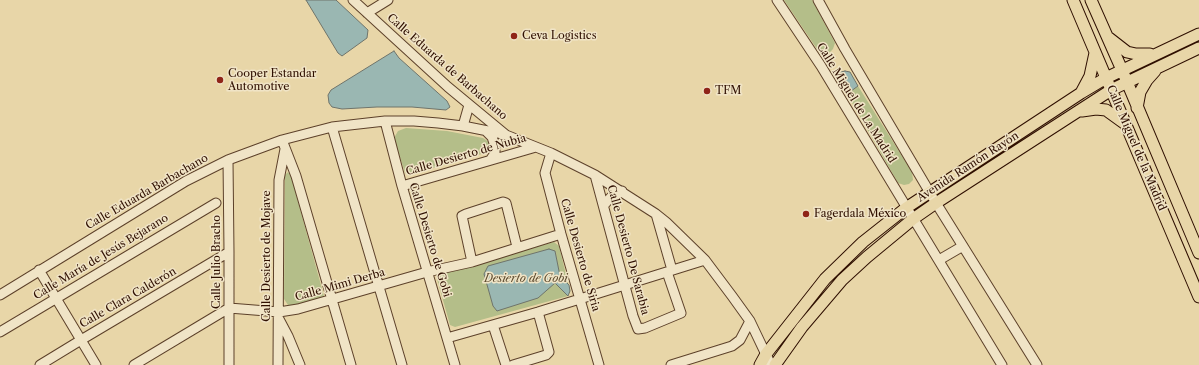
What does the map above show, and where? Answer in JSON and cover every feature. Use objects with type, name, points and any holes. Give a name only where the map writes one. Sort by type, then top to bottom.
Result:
[{"type":"main road","name":"Calle Miguel de la Madrid","points":[[1073,0],[1199,297]]},
{"type":"main road","name":"Calle Miguel de la Madrid","points":[[1091,0],[1199,254]]},
{"type":"main road","points":[[1105,34],[1123,50],[1131,53],[1143,55],[1159,53]]},
{"type":"main road","name":"Avenida Ramón Rayón","points":[[760,365],[766,354],[825,279],[863,242],[906,208],[1106,78],[1199,34]]},
{"type":"main road","name":"Avenida Ramón Rayón","points":[[775,365],[802,327],[842,280],[913,219],[1111,90],[1199,48]]},
{"type":"main road","points":[[1081,93],[1089,81],[1095,53]]},
{"type":"main road","points":[[1137,109],[1144,85],[1158,68]]},
{"type":"main road","points":[[1079,111],[1096,109],[1106,110],[1126,125]]},
{"type":"street","name":"Calle Eduarda de Barbachano","points":[[353,0],[448,87],[506,135],[551,153],[595,175],[656,214],[679,233],[705,260],[750,321],[771,365]]},
{"type":"street","points":[[367,12],[388,0]]},
{"type":"street","name":"Calle Miguel de La Madrid","points":[[777,0],[821,66],[1002,365]]},
{"type":"street","name":"Calle Miguel de La Madrid","points":[[818,0],[845,49],[936,203],[1037,365]]},
{"type":"street","points":[[464,126],[469,105]]},
{"type":"street","name":"Calle Eduarda Barbachano","points":[[0,295],[186,181],[228,160],[284,144],[332,127],[385,121],[414,122],[464,126],[506,135]]},
{"type":"street","name":"Calle Desierto de Gobi","points":[[385,121],[402,186],[454,365]]},
{"type":"street","points":[[332,127],[402,365]]},
{"type":"street","points":[[486,131],[492,137],[495,146],[495,153],[491,160]]},
{"type":"street","points":[[284,144],[296,176],[351,365]]},
{"type":"street","name":"Calle Desierto de Mojave","points":[[278,365],[279,180],[284,144]]},
{"type":"street","name":"Calle Desierto de Nubia","points":[[402,186],[536,147]]},
{"type":"street","name":"Calle Desierto de Siria","points":[[551,153],[545,172],[561,234],[600,365]]},
{"type":"street","name":"Calle Julio Bracho","points":[[228,160],[230,252],[229,365]]},
{"type":"street","name":"Calle Desierto De Sarabia","points":[[595,175],[636,326],[640,329],[681,313],[669,271]]},
{"type":"street","points":[[604,205],[611,197],[622,191]]},
{"type":"street","points":[[472,262],[462,216],[466,214],[504,202],[506,203],[517,247]]},
{"type":"street","name":"Calle María de Jesús Bejarano","points":[[0,332],[216,203]]},
{"type":"street","points":[[656,214],[669,271]]},
{"type":"street","name":"Calle Mimi Derba","points":[[229,308],[279,315],[427,272],[472,262],[561,234]]},
{"type":"street","points":[[939,260],[963,246]]},
{"type":"street","name":"Calle Clara Calderón","points":[[40,365],[230,252]]},
{"type":"street","name":"Calle Desierto de Siria","points":[[447,338],[538,312],[705,260]]},
{"type":"street","points":[[39,270],[96,365]]},
{"type":"street","points":[[134,365],[229,308]]},
{"type":"street","points":[[513,365],[546,355],[549,352],[538,312]]},
{"type":"street","points":[[279,315],[300,365]]},
{"type":"street","points":[[671,365],[732,346],[740,340],[750,321]]},
{"type":"street","points":[[493,325],[506,365]]},
{"type":"green space","points":[[784,0],[812,0],[835,43],[830,52],[827,54],[819,52]]},
{"type":"green space","points":[[858,86],[912,172],[913,180],[909,184],[904,185],[898,183],[847,94]]},
{"type":"green space","points":[[406,128],[447,131],[483,138],[489,142],[489,147],[485,153],[409,175],[405,173],[394,138],[398,131]]},
{"type":"green space","points":[[288,172],[291,176],[324,296],[292,306],[288,305],[284,299],[285,175]]},
{"type":"green space","name":"Desierto de Gobi","points":[[554,242],[559,246],[570,291],[568,296],[455,327],[450,325],[437,279],[440,274]]},
{"type":"water","points":[[306,0],[336,0],[368,30],[367,38],[342,56],[338,53]]},
{"type":"water","points":[[394,51],[399,58],[447,101],[450,107],[446,110],[412,107],[342,109],[332,107],[329,103],[328,95],[331,90]]},
{"type":"water","points":[[845,71],[850,72],[858,86],[847,94],[838,79],[838,75]]},
{"type":"water","points":[[549,249],[555,251],[560,276],[569,285],[570,291],[568,296],[555,283],[538,298],[497,311],[493,306],[484,274],[488,266]]},
{"type":"place","name":"Ceva Logistics","points":[[514,36]]},
{"type":"place","name":"Cooper Estandar Automotive","points":[[220,80]]},
{"type":"place","name":"TFM","points":[[707,91]]},
{"type":"place","name":"Fagerdala México","points":[[806,214]]}]
